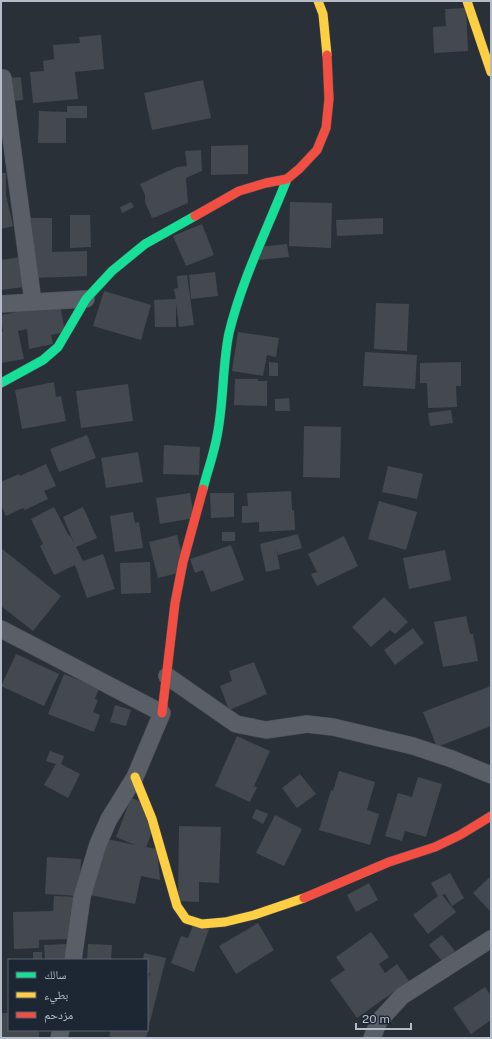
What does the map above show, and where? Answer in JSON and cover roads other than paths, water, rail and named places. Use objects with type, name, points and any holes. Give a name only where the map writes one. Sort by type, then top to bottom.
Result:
[{"type":"street","points":[[1,383],[43,360],[58,347],[86,299],[112,270],[145,244],[239,190],[266,182],[287,178],[317,150],[326,128],[329,99],[327,46],[323,14],[318,1]]},
{"type":"street","points":[[467,1],[491,72]]},
{"type":"street","points":[[3,78],[33,302]]},
{"type":"street","points":[[73,959],[82,897],[98,844],[109,819],[135,777],[162,713],[167,676],[170,632],[183,562],[217,436],[229,335],[236,307],[251,265],[271,220],[287,178]]},
{"type":"street","points":[[1,304],[86,299]]},
{"type":"street","points":[[1,629],[162,713]]},
{"type":"street","points":[[167,676],[236,724],[266,730],[307,724],[333,727],[413,746],[452,759],[491,775]]},
{"type":"street","points":[[135,777],[154,824],[179,911],[188,920],[199,924],[232,920],[274,910],[329,889],[392,861],[425,851],[452,840],[491,816]]},
{"type":"street","points":[[372,1038],[379,1021],[402,996],[491,939]]}]
